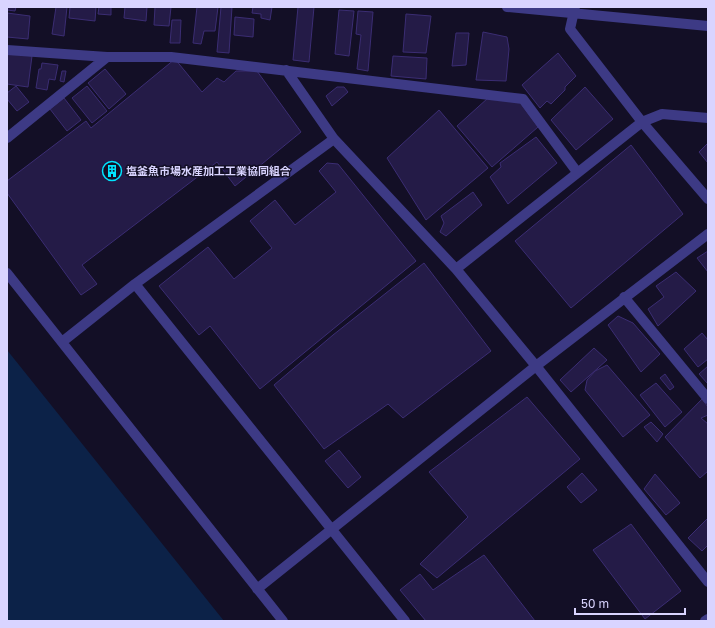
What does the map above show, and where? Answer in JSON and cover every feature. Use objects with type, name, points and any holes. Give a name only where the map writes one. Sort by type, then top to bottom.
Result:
[{"type":"street","points":[[508,7],[574,10],[708,26]]},
{"type":"street","points":[[574,10],[570,29],[642,122],[708,200]]},
{"type":"street","points":[[7,50],[107,57],[171,57],[523,99],[577,172]]},
{"type":"street","points":[[7,138],[107,57]]},
{"type":"street","points":[[286,70],[334,139],[456,269],[536,366],[708,582]]},
{"type":"street","points":[[456,269],[642,122],[662,114],[708,118]]},
{"type":"street","points":[[62,342],[135,284],[334,139]]},
{"type":"street","points":[[257,589],[536,366],[708,234]]},
{"type":"street","points":[[7,273],[283,621]]},
{"type":"street","points":[[135,284],[331,531],[405,621]]},
{"type":"street","points":[[624,297],[708,399]]},
{"type":"water","points":[[7,350],[224,621],[7,621]]},
{"type":"building","points":[[7,7],[16,7],[15,11],[7,10]]},
{"type":"building","points":[[56,7],[67,7],[64,36],[52,34]]},
{"type":"building","points":[[70,7],[96,7],[95,21],[69,18]]},
{"type":"building","points":[[99,7],[111,7],[111,15],[98,14]]},
{"type":"building","points":[[125,7],[147,7],[146,21],[124,18]]},
{"type":"building","points":[[155,7],[171,7],[169,26],[154,25]]},
{"type":"building","points":[[197,7],[218,7],[215,31],[204,31],[201,44],[193,43]]},
{"type":"building","points":[[221,7],[232,7],[229,53],[217,52]]},
{"type":"building","points":[[253,7],[272,7],[270,20],[261,18],[261,14],[252,13]]},
{"type":"building","points":[[298,7],[314,7],[309,62],[293,60]]},
{"type":"building","points":[[339,10],[354,11],[349,56],[335,54]]},
{"type":"building","points":[[358,11],[373,12],[368,71],[357,69],[361,35],[356,34]]},
{"type":"building","points":[[7,13],[30,16],[28,39],[7,37]]},
{"type":"building","points":[[406,14],[431,16],[426,53],[403,52]]},
{"type":"building","points":[[235,17],[254,19],[253,37],[234,35]]},
{"type":"building","points":[[172,20],[181,20],[180,43],[170,43]]},
{"type":"building","points":[[483,32],[507,37],[509,49],[506,81],[476,80]]},
{"type":"building","points":[[456,33],[469,33],[466,65],[452,66]]},
{"type":"building","points":[[7,53],[32,56],[28,87],[7,84]]},
{"type":"building","points":[[558,53],[576,76],[551,104],[547,101],[540,108],[522,85]]},
{"type":"building","points":[[393,56],[427,58],[426,79],[391,76]]},
{"type":"building","name":"塩釜魚市場水産加工工業協同組合","points":[[175,59],[202,92],[217,78],[224,82],[236,71],[257,71],[301,132],[235,186],[217,162],[82,265],[97,284],[81,295],[7,193],[7,181],[86,121],[91,128]]},
{"type":"building","points":[[42,63],[58,65],[55,80],[49,79],[47,90],[36,88],[39,69],[41,69]]},
{"type":"building","points":[[105,69],[126,94],[109,109],[88,83]]},
{"type":"building","points":[[62,71],[66,71],[64,82],[60,81]]},
{"type":"building","points":[[16,86],[29,102],[17,111],[7,99],[7,93]]},
{"type":"building","points":[[87,86],[107,111],[92,123],[72,98]]},
{"type":"building","points":[[337,87],[344,87],[348,92],[332,106],[326,96]]},
{"type":"building","points":[[585,87],[613,119],[576,150],[551,120]]},
{"type":"building","points":[[64,98],[81,120],[67,131],[50,109]]},
{"type":"building","points":[[488,98],[517,98],[538,127],[492,167],[457,126]]},
{"type":"building","points":[[439,110],[488,168],[426,220],[387,158]]},
{"type":"building","points":[[536,137],[557,163],[508,204],[490,177],[501,167],[500,163]]},
{"type":"building","points":[[708,143],[708,163],[699,152]]},
{"type":"building","points":[[631,145],[683,214],[571,308],[515,241]]},
{"type":"building","points":[[327,163],[338,164],[416,261],[260,389],[210,326],[199,335],[159,286],[208,247],[234,279],[272,248],[250,221],[275,200],[295,225],[336,192],[319,171]]},
{"type":"building","points":[[473,192],[482,205],[446,236],[440,232],[444,223],[441,216]]},
{"type":"building","points":[[708,251],[708,272],[697,258]]},
{"type":"building","points":[[424,263],[491,351],[403,418],[388,404],[324,449],[274,385],[333,335]]},
{"type":"building","points":[[676,272],[696,291],[658,326],[648,309],[664,297],[656,286]]},
{"type":"building","points":[[618,316],[633,323],[660,354],[641,372],[608,325]]},
{"type":"building","points":[[702,333],[708,340],[708,359],[698,367],[684,349]]},
{"type":"building","points":[[594,348],[607,360],[571,392],[560,380]]},
{"type":"building","points":[[607,365],[650,415],[623,437],[585,390],[587,380],[595,371]]},
{"type":"building","points":[[708,366],[708,384],[699,374]]},
{"type":"building","points":[[665,374],[674,387],[670,390],[660,378]]},
{"type":"building","points":[[656,383],[682,412],[665,427],[640,395]]},
{"type":"building","points":[[527,397],[580,459],[437,578],[420,564],[468,517],[429,472]]},
{"type":"building","points":[[702,399],[708,407],[708,415],[701,418],[708,424],[708,471],[700,478],[665,437]]},
{"type":"building","points":[[651,422],[663,434],[657,442],[644,427]]},
{"type":"building","points":[[339,450],[361,477],[348,488],[325,461]]},
{"type":"building","points":[[582,473],[597,490],[581,503],[567,487]]},
{"type":"building","points":[[655,474],[680,503],[666,515],[644,489]]},
{"type":"building","points":[[708,518],[708,545],[702,551],[688,538]]},
{"type":"building","points":[[631,524],[681,591],[645,619],[593,550]]},
{"type":"building","points":[[484,555],[535,621],[426,621],[400,590],[420,574],[433,590]]},
{"type":"place","name":"塩釜魚市場水産加工工業協同組合","points":[[112,171]]}]
